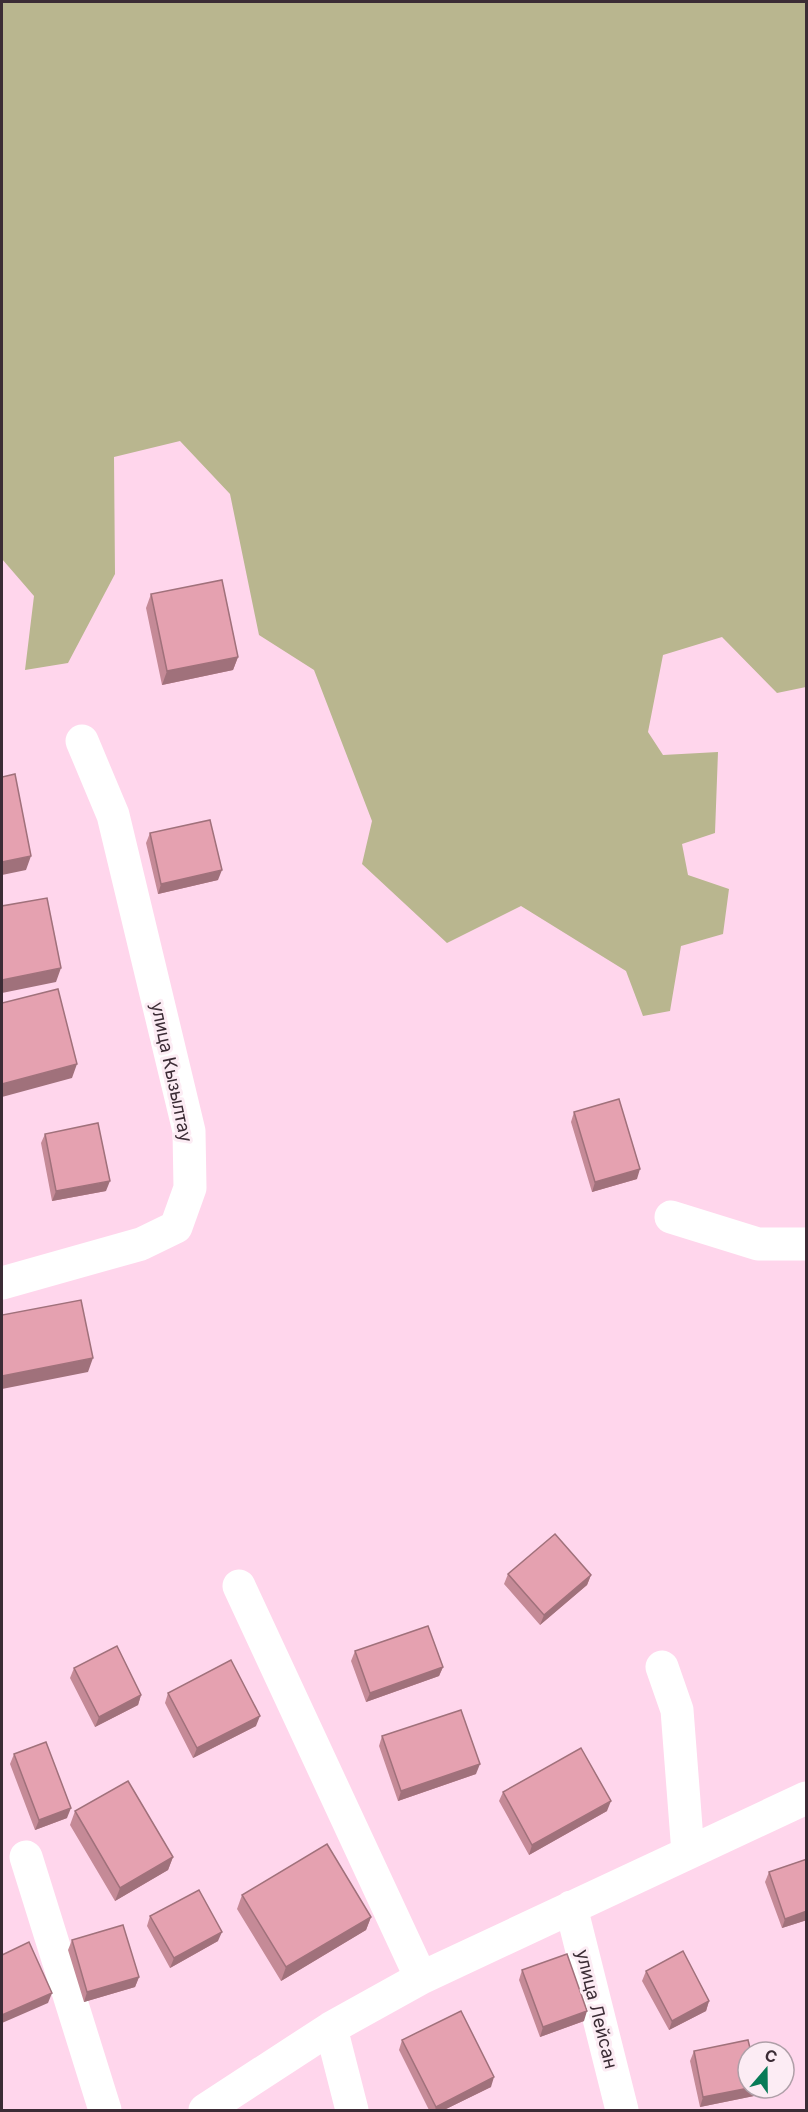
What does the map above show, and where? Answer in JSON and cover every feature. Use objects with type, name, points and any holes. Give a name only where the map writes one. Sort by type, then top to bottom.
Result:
[{"type":"street","name":"улица Кызылтау","points":[[2,1283],[141,1244],[176,1227],[190,1188],[189,1131],[113,814],[82,741]]},
{"type":"street","points":[[671,1217],[758,1244],[807,1244]]},
{"type":"street","points":[[239,1586],[421,1978]]},
{"type":"street","points":[[662,1667],[676,1710],[688,1853]]},
{"type":"street","points":[[205,2110],[331,2028],[421,1978],[807,1798]]},
{"type":"street","points":[[26,1857],[105,2110]]},
{"type":"street","name":"улица Лейсан","points":[[571,1907],[622,2110]]},
{"type":"street","points":[[331,2028],[352,2110]]},
{"type":"shaded area","points":[[2,2],[806,2],[806,687],[777,693],[722,637],[663,655],[648,732],[663,755],[718,752],[715,833],[682,844],[688,875],[729,889],[723,934],[681,946],[670,1011],[643,1016],[626,971],[521,906],[447,943],[362,864],[372,821],[314,670],[259,635],[230,494],[180,441],[114,457],[115,574],[68,663],[25,670],[34,596],[2,559]]},
{"type":"building","points":[[222,580],[238,657],[167,671],[151,594]]},
{"type":"building","points":[[15,774],[31,856],[2,862],[2,777]]},
{"type":"building","points":[[210,820],[222,870],[161,884],[150,833]]},
{"type":"building","points":[[47,898],[61,968],[2,980],[2,906]]},
{"type":"building","points":[[58,989],[77,1064],[2,1084],[2,1003]]},
{"type":"building","points":[[619,1099],[640,1169],[595,1182],[574,1112]]},
{"type":"building","points":[[98,1123],[110,1181],[56,1191],[45,1134]]},
{"type":"building","points":[[81,1300],[93,1358],[2,1376],[2,1315]]},
{"type":"building","points":[[555,1534],[591,1575],[544,1615],[508,1574]]},
{"type":"building","points":[[428,1626],[443,1667],[370,1693],[355,1651]]},
{"type":"building","points":[[117,1646],[141,1695],[99,1717],[74,1668]]},
{"type":"building","points":[[231,1660],[260,1716],[197,1748],[168,1693]]},
{"type":"building","points":[[461,1710],[480,1764],[401,1791],[382,1736]]},
{"type":"building","points":[[46,1742],[71,1808],[39,1820],[14,1754]]},
{"type":"building","points":[[581,1748],[611,1801],[532,1845],[503,1792]]},
{"type":"building","points":[[128,1781],[173,1857],[120,1888],[75,1811]]},
{"type":"building","points":[[327,1844],[371,1917],[286,1967],[242,1895]]},
{"type":"building","points":[[807,1859],[807,1911],[785,1919],[769,1872]]},
{"type":"building","points":[[199,1890],[222,1932],[174,1958],[150,1916]]},
{"type":"building","points":[[123,1925],[139,1977],[87,1992],[72,1940]]},
{"type":"building","points":[[29,1942],[52,1993],[2,2015],[2,1955]]},
{"type":"building","points":[[683,1951],[709,2001],[672,2021],[646,1971]]},
{"type":"building","points":[[567,1954],[587,2011],[543,2027],[522,1970]]},
{"type":"building","points":[[461,2011],[494,2077],[436,2107],[402,2040]]},
{"type":"building","points":[[736,2042],[736,2091],[703,2097],[694,2051]]}]
